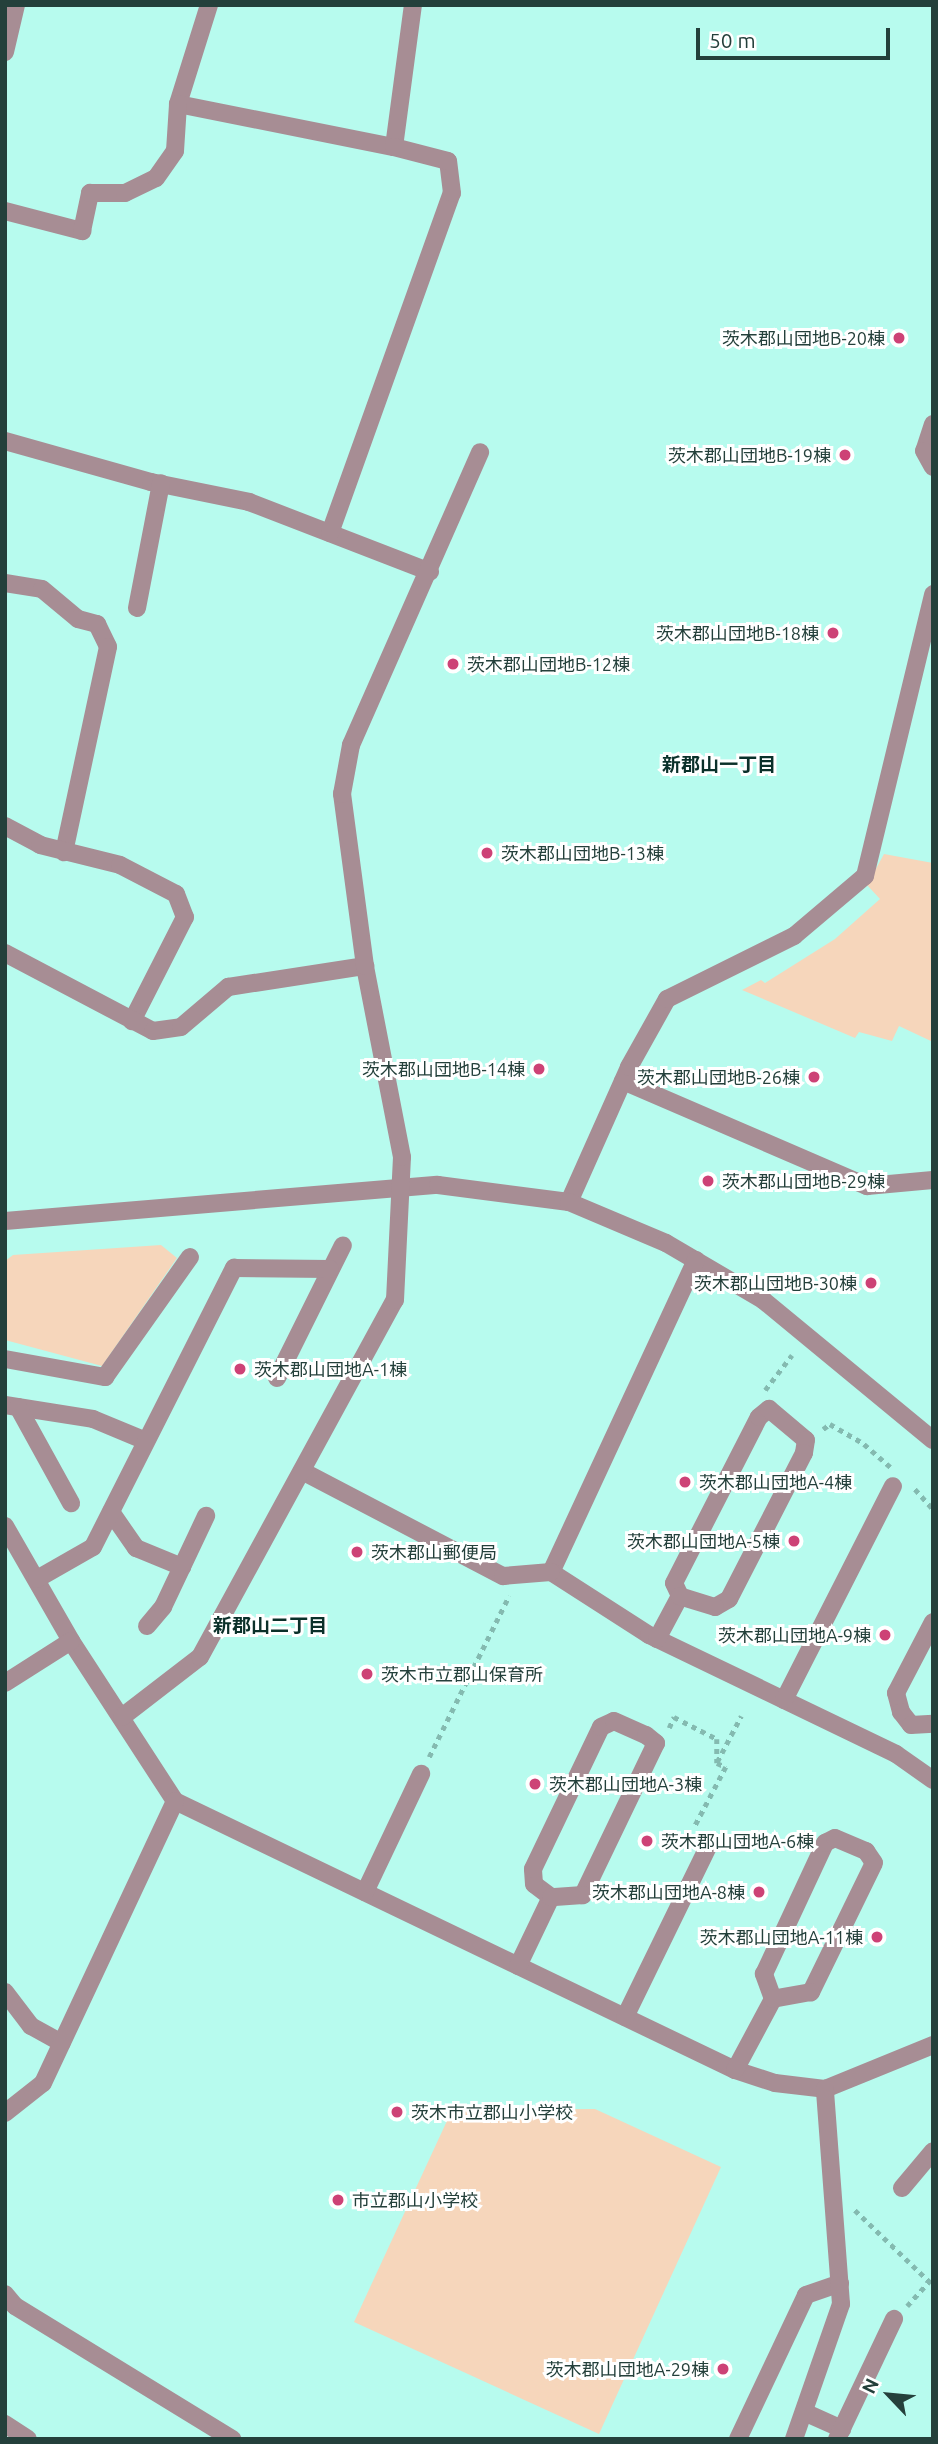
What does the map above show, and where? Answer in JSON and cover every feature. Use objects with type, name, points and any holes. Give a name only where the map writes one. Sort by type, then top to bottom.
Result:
[{"type":"street","points":[[5,52],[16,5]]},
{"type":"street","points":[[5,211],[82,231],[90,193],[125,193],[156,178],[175,151],[178,104],[209,5]]},
{"type":"street","points":[[394,148],[413,5]]},
{"type":"street","points":[[178,104],[448,161],[452,193],[330,533]]},
{"type":"street","points":[[933,424],[924,451],[933,467]]},
{"type":"street","points":[[5,441],[161,483],[249,502],[430,572]]},
{"type":"street","points":[[122,1717],[200,1657],[395,1300],[402,1157],[365,966],[342,794],[351,745],[430,572],[480,453]]},
{"type":"street","points":[[137,608],[161,483]]},
{"type":"street","points":[[5,583],[42,589],[78,619],[97,624],[108,647],[64,852]]},
{"type":"street","points":[[569,1202],[623,1081],[667,999],[794,936],[865,876],[933,594]]},
{"type":"street","points":[[5,826],[64,852],[120,865],[176,894],[185,917],[132,1021]]},
{"type":"street","points":[[5,954],[153,1031],[181,1027],[228,987],[365,966]]},
{"type":"street","points":[[623,1081],[867,1186],[933,1180]]},
{"type":"street","points":[[5,1221],[438,1185],[569,1202],[666,1243],[763,1300],[933,1440]]},
{"type":"street","points":[[277,1378],[342,1245]]},
{"type":"street","points":[[5,1359],[105,1377],[190,1257]]},
{"type":"street","points":[[551,1572],[696,1260]]},
{"type":"street","points":[[37,1579],[93,1547],[234,1268],[330,1269]]},
{"type":"street","points":[[11,1406],[93,1419],[146,1441]]},
{"type":"street","points":[[11,1406],[71,1503]]},
{"type":"street","points":[[769,1409],[806,1440],[804,1453],[729,1599],[715,1606],[680,1596],[674,1583],[759,1417],[769,1409]]},
{"type":"street","points":[[302,1471],[503,1576],[551,1572],[657,1639],[896,1754],[933,1780]]},
{"type":"street","points":[[784,1700],[899,1481]]},
{"type":"street","points":[[111,1512],[136,1548],[182,1567]]},
{"type":"street","points":[[147,1626],[163,1607],[206,1516]]},
{"type":"street","points":[[5,1526],[71,1641],[175,1801],[735,2070],[775,2083],[825,2089],[933,2045]]},
{"type":"street","points":[[657,1639],[680,1596]]},
{"type":"street","points":[[911,1725],[901,1712],[896,1693],[933,1622]]},
{"type":"street","points":[[5,1683],[71,1641]]},
{"type":"street","points":[[614,1721],[656,1743],[583,1895],[551,1898],[534,1884],[533,1869],[601,1727],[614,1721]]},
{"type":"street","points":[[911,1725],[933,1724]]},
{"type":"street","points":[[896,1754],[911,1725]]},
{"type":"street","points":[[365,1892],[421,1774]]},
{"type":"street","points":[[5,2113],[43,2083],[175,1801]]},
{"type":"street","points":[[735,2070],[773,1999],[764,1974],[825,1843],[835,1839],[866,1850],[874,1863],[811,1992],[773,1999]]},
{"type":"street","points":[[625,2017],[709,1845]]},
{"type":"street","points":[[518,1966],[551,1898]]},
{"type":"street","points":[[5,1992],[31,2026],[62,2043]]},
{"type":"street","points":[[794,2439],[841,2304],[825,2089]]},
{"type":"street","points":[[902,2188],[933,2151]]},
{"type":"street","points":[[738,2439],[806,2295],[840,2283]]},
{"type":"street","points":[[5,2294],[15,2306],[226,2437]]},
{"type":"street","points":[[804,2412],[839,2434],[894,2319]]},
{"type":"street","points":[[5,2424],[28,2439]]},
{"type":"path","points":[[765,1387],[792,1355]]},
{"type":"path","points":[[806,1440],[830,1424],[864,1444],[899,1481],[933,1509]]},
{"type":"path","points":[[421,1774],[518,1574]]},
{"type":"path","points":[[717,1763],[741,1716]]},
{"type":"path","points":[[656,1743],[666,1736],[674,1717],[717,1739],[717,1763]]},
{"type":"path","points":[[709,1845],[712,1837],[694,1828],[726,1767],[717,1763]]},
{"type":"path","points":[[834,2190],[932,2281],[894,2319]]},
{"type":"shaded area","points":[[884,854],[933,863],[933,1042],[899,1026],[892,1041],[859,1032],[855,1038],[742,990],[761,980],[765,983],[835,939],[880,899],[867,885]]},
{"type":"shaded area","points":[[161,1245],[177,1258],[102,1366],[5,1340],[5,1261],[13,1255]]},
{"type":"shaded area","points":[[595,2109],[721,2167],[599,2434],[354,2322],[452,2110]]},
{"type":"place","name":"茨木郡山団地B-20棟","points":[[899,338]]},
{"type":"place","name":"茨木郡山団地B-19棟","points":[[845,455]]},
{"type":"place","name":"茨木郡山団地B-18棟","points":[[833,633]]},
{"type":"place","name":"茨木郡山団地B-12棟","points":[[453,664]]},
{"type":"place","name":"茨木郡山団地B-13棟","points":[[487,853]]},
{"type":"place","name":"茨木郡山団地B-14棟","points":[[539,1069]]},
{"type":"place","name":"茨木郡山団地B-26棟","points":[[814,1077]]},
{"type":"place","name":"茨木郡山団地B-29棟","points":[[708,1181]]},
{"type":"place","name":"茨木郡山団地B-30棟","points":[[871,1283]]},
{"type":"place","name":"茨木郡山団地A-1棟","points":[[240,1369]]},
{"type":"place","name":"茨木郡山団地A-4棟","points":[[685,1482]]},
{"type":"place","name":"茨木郡山団地A-5棟","points":[[794,1541]]},
{"type":"place","name":"茨木郡山郵便局","points":[[357,1552]]},
{"type":"place","name":"茨木郡山団地A-9棟","points":[[885,1635]]},
{"type":"place","name":"茨木市立郡山保育所","points":[[367,1674]]},
{"type":"place","name":"茨木郡山団地A-3棟","points":[[535,1784]]},
{"type":"place","name":"茨木郡山団地A-6棟","points":[[647,1841]]},
{"type":"place","name":"茨木郡山団地A-8棟","points":[[759,1892]]},
{"type":"place","name":"茨木郡山団地A-11棟","points":[[877,1937]]},
{"type":"place","name":"茨木市立郡山小学校","points":[[397,2112]]},
{"type":"place","name":"市立郡山小学校","points":[[338,2200]]},
{"type":"place","name":"茨木郡山団地A-29棟","points":[[723,2369]]},
{"type":"district","name":"新郡山一丁目","points":[[719,765]]},
{"type":"district","name":"新郡山二丁目","points":[[270,1626]]}]
